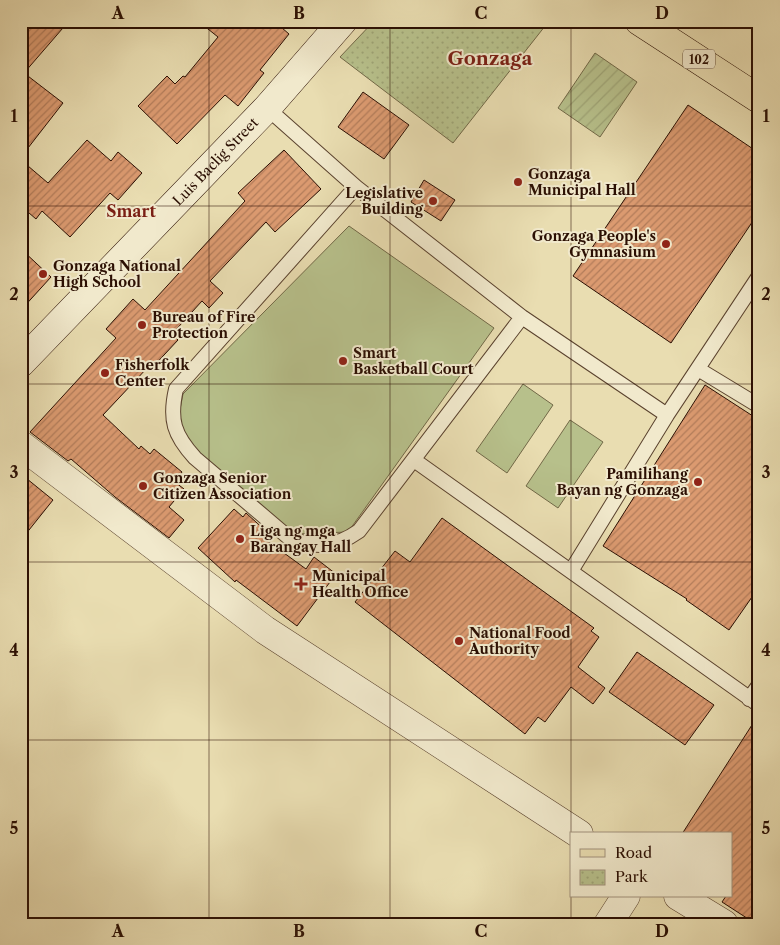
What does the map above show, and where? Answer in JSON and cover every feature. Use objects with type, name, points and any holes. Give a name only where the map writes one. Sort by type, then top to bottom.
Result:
[{"type":"main road","name":"102","points":[[639,21],[759,99]]},
{"type":"street","name":"Luis Baclig Street","points":[[21,363],[267,108],[343,21]]},
{"type":"street","points":[[21,445],[265,630],[576,832]]},
{"type":"street","points":[[608,924],[625,898]]},
{"type":"street","points":[[681,898],[724,924]]},
{"type":"lane","points":[[267,108],[356,187],[522,317],[667,415]]},
{"type":"lane","points":[[356,187],[176,389],[173,402],[174,425],[178,435],[196,458],[288,537],[301,543],[312,545],[336,543],[349,538],[359,531],[522,317]]},
{"type":"lane","points":[[571,571],[667,415],[759,276]]},
{"type":"lane","points":[[698,369],[759,406]]},
{"type":"lane","points":[[414,460],[754,702],[759,685]]},
{"type":"green space","points":[[374,21],[549,21],[453,143],[340,57]]},
{"type":"green space","points":[[595,53],[637,82],[600,137],[558,108]]},
{"type":"green space","name":"Smart Basketball Court","points":[[349,226],[494,328],[348,532],[294,534],[187,448],[177,425],[183,394]]},
{"type":"green space","points":[[523,384],[553,405],[507,473],[476,451]]},
{"type":"green space","points":[[570,420],[603,442],[558,508],[526,486]]},
{"type":"building","points":[[21,21],[69,21],[24,73],[63,103],[21,157]]},
{"type":"building","points":[[198,21],[274,21],[289,34],[260,70],[264,73],[238,106],[225,95],[177,144],[138,106],[167,76],[175,84],[183,76],[185,77],[218,37]]},
{"type":"building","points":[[363,92],[409,125],[384,159],[338,127]]},
{"type":"building","name":"Gonzaga People's Gymnasium","points":[[688,105],[759,153],[759,212],[671,343],[573,276]]},
{"type":"building","points":[[87,140],[111,161],[118,152],[142,173],[118,200],[110,193],[70,237],[42,211],[36,219],[21,206],[21,160],[48,183]]},
{"type":"building","points":[[284,150],[321,189],[275,232],[266,222],[210,281],[223,293],[209,308],[202,301],[172,334],[178,340],[151,369],[148,367],[103,415],[139,449],[141,446],[150,454],[154,449],[182,472],[175,482],[184,489],[169,507],[184,520],[169,538],[115,497],[71,459],[68,461],[30,432],[116,338],[106,329],[133,299],[145,310],[245,201],[238,193]]},
{"type":"building","name":"Legislative Building","points":[[424,180],[455,200],[441,221],[411,202]]},
{"type":"building","points":[[21,249],[51,277],[21,310]]},
{"type":"building","name":"Pamilihang Bayan ng Gonzaga","points":[[705,385],[759,420],[759,587],[729,630],[687,599],[603,546]]},
{"type":"building","points":[[21,474],[53,500],[21,540]]},
{"type":"building","points":[[234,509],[243,517],[246,513],[267,532],[262,537],[306,569],[314,557],[336,574],[297,626],[236,580],[235,582],[198,548]]},
{"type":"building","points":[[442,518],[594,628],[591,631],[599,637],[578,667],[605,688],[593,704],[571,687],[545,722],[538,717],[525,734],[355,602],[395,551],[410,562]]},
{"type":"building","points":[[637,652],[714,705],[685,745],[609,692]]},
{"type":"building","points":[[759,714],[759,924],[756,924],[722,902],[725,898],[732,898],[732,832],[683,832]]},
{"type":"place","name":"Gonzaga Municipal Hall","points":[[518,182]]},
{"type":"place","name":"Legislative Building","points":[[433,201]]},
{"type":"place","name":"Gonzaga People's Gymnasium","points":[[666,244]]},
{"type":"place","name":"Gonzaga National High School","points":[[43,274]]},
{"type":"place","name":"Bureau of Fire Protection","points":[[142,325]]},
{"type":"place","name":"Smart Basketball Court","points":[[343,361]]},
{"type":"place","name":"Fisherfolk Center","points":[[105,373]]},
{"type":"place","name":"Pamilihang Bayan ng Gonzaga","points":[[698,482]]},
{"type":"place","name":"Gonzaga Senior Citizen Association","points":[[143,486]]},
{"type":"place","name":"Liga ng mga Barangay Hall","points":[[240,539]]},
{"type":"place","name":"Municipal Health Office","points":[[301,584]]},
{"type":"place","name":"National Food Authority","points":[[459,641]]},
{"type":"district","name":"Gonzaga","points":[[490,58]]},
{"type":"district","name":"Smart","points":[[131,211]]}]
